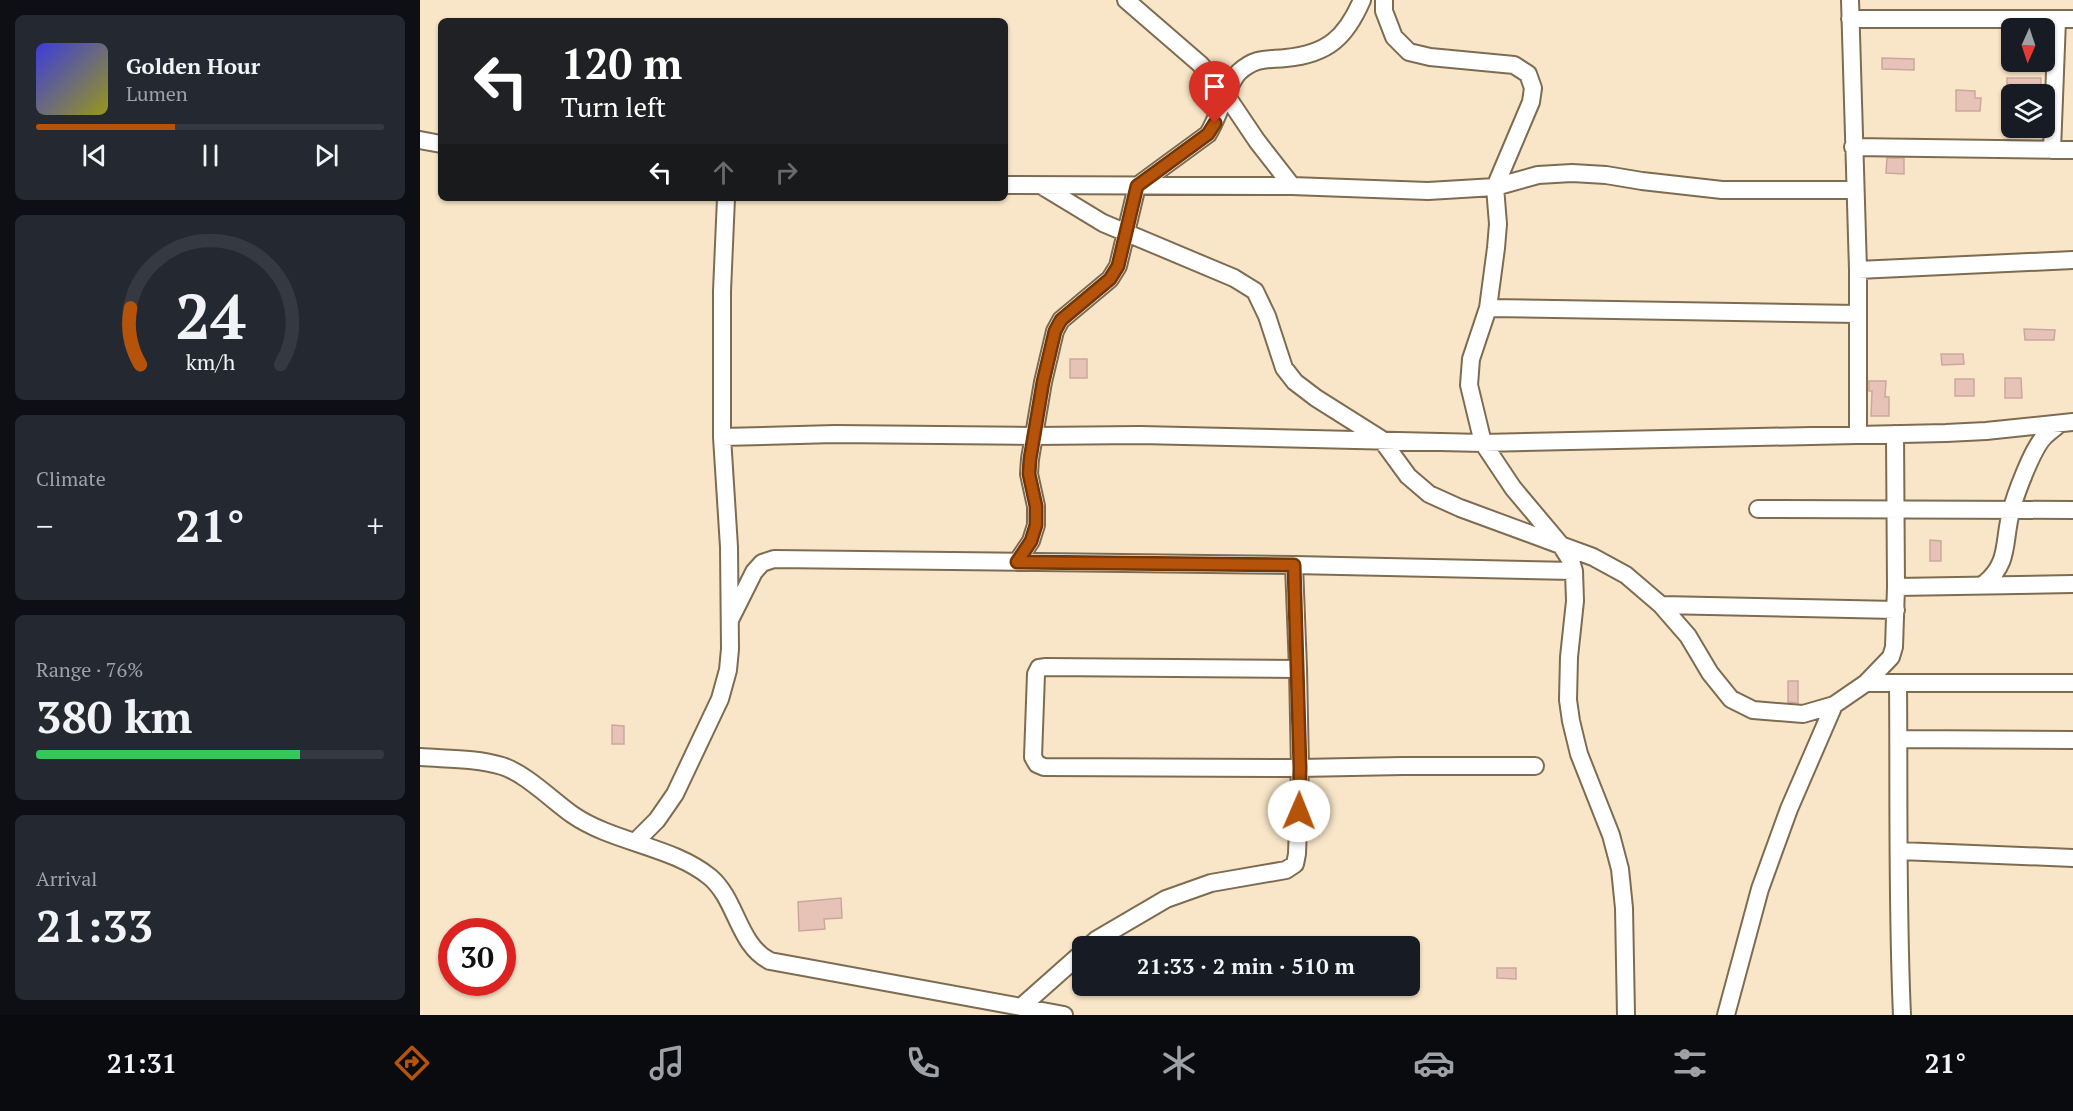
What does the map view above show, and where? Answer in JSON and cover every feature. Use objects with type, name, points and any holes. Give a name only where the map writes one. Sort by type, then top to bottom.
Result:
[{"type":"street","points":[[1126,0],[1200,64],[1226,95],[1257,141],[1292,186]]},
{"type":"street","points":[[1017,562],[1031,541],[1036,525],[1036,506],[1029,474],[1030,459],[1043,382],[1055,331],[1061,320],[1110,279],[1118,266],[1137,186],[1208,134],[1238,73],[1258,59],[1307,54],[1329,45],[1345,32],[1362,0]]},
{"type":"street","points":[[1384,0],[1384,11],[1394,37],[1409,52],[1430,57],[1514,65],[1528,74],[1533,88],[1531,102],[1495,187],[1497,240],[1488,308],[1471,359],[1469,385],[1483,442],[1513,488],[1560,544],[1571,561],[1574,571],[1575,601],[1569,657],[1570,721],[1579,753],[1611,835],[1620,869],[1624,908],[1626,1015]]},
{"type":"street","points":[[1850,0],[1858,270],[1858,434]]},
{"type":"street","points":[[1850,19],[2065,20],[2052,150]]},
{"type":"street","points":[[420,140],[438,143]]},
{"type":"street","points":[[1853,147],[2073,150]]},
{"type":"street","points":[[1008,185],[1292,186],[1428,190],[1495,187],[1538,175],[1572,173],[1606,175],[1722,190],[1854,190]]},
{"type":"street","points":[[1042,186],[1103,223],[1234,278],[1255,291],[1267,315],[1284,368],[1295,382],[1381,439],[1408,476],[1429,494],[1460,508],[1593,557],[1626,575],[1661,604],[1688,636],[1710,673],[1731,699],[1753,710],[1803,714],[1834,705],[1866,683],[1891,657],[1894,647],[1896,610],[1895,434]]},
{"type":"street","points":[[635,842],[657,820],[675,794],[720,699],[728,670],[730,620],[728,516],[722,437],[722,291],[726,201]]},
{"type":"street","points":[[1858,270],[2073,260]]},
{"type":"street","points":[[1488,308],[1858,314]]},
{"type":"street","points":[[722,437],[835,434],[1140,435],[1483,442],[1986,431],[2069,421]]},
{"type":"street","points":[[1984,584],[1995,575],[2001,566],[2011,510],[2036,447],[2044,436],[2069,421]]},
{"type":"street","points":[[1758,509],[2073,510]]},
{"type":"street","points":[[730,620],[754,572],[762,563],[774,559],[1574,571]]},
{"type":"street","points":[[1103,936],[1166,899],[1211,883],[1286,870],[1294,864],[1298,854],[1300,768],[1294,565]]},
{"type":"street","points":[[1896,587],[2073,584]]},
{"type":"street","points":[[1661,604],[1896,610]]},
{"type":"street","points":[[1298,669],[1039,668],[1036,674],[1033,757],[1037,764],[1044,767],[1535,766]]},
{"type":"street","points":[[1866,683],[2073,683]]},
{"type":"street","points":[[1898,683],[1900,851],[1898,912],[1902,1015]]},
{"type":"street","points":[[1726,1015],[1761,889],[1789,809],[1834,705]]},
{"type":"street","points":[[1899,739],[2073,740]]},
{"type":"street","points":[[420,757],[503,766],[525,779],[574,816],[599,829],[696,867],[723,890],[751,945],[761,956],[770,961],[1064,1015]]},
{"type":"street","points":[[1900,851],[2073,858]]},
{"type":"street","points":[[1021,1007],[1072,962]]},
{"type":"building","points":[[1882,58],[1914,59],[1914,70],[1882,69]]},
{"type":"building","points":[[2007,78],[2041,78],[2041,84],[2007,84]]},
{"type":"building","points":[[1956,90],[1975,91],[1975,98],[1981,98],[1980,111],[1956,111]]},
{"type":"building","points":[[1887,158],[1904,158],[1904,174],[1886,173]]},
{"type":"building","points":[[2024,329],[2055,330],[2054,340],[2025,340]]},
{"type":"building","points":[[1941,354],[1963,354],[1964,364],[1942,365]]},
{"type":"building","points":[[1070,359],[1087,359],[1087,378],[1070,378]]},
{"type":"building","points":[[2005,378],[2021,378],[2022,398],[2005,398]]},
{"type":"building","points":[[1955,379],[1974,379],[1974,396],[1955,396]]},
{"type":"building","points":[[1869,381],[1886,381],[1885,397],[1889,397],[1889,416],[1871,416],[1872,391],[1869,391]]},
{"type":"building","points":[[1930,540],[1941,541],[1941,561],[1930,561]]},
{"type":"building","points":[[1788,681],[1798,681],[1798,703],[1788,702]]},
{"type":"building","points":[[612,725],[624,726],[624,744],[612,744]]},
{"type":"building","points":[[841,898],[842,918],[824,919],[825,929],[799,931],[798,902]]},
{"type":"building","points":[[1497,968],[1516,968],[1516,979],[1497,978]]},
{"type":"route","points":[[1215,123],[1208,134],[1137,186],[1118,266],[1110,279],[1061,320],[1055,331],[1043,382],[1030,459],[1029,474],[1036,506],[1036,525],[1031,541],[1017,562],[1294,565],[1300,768],[1299,811]]}]
